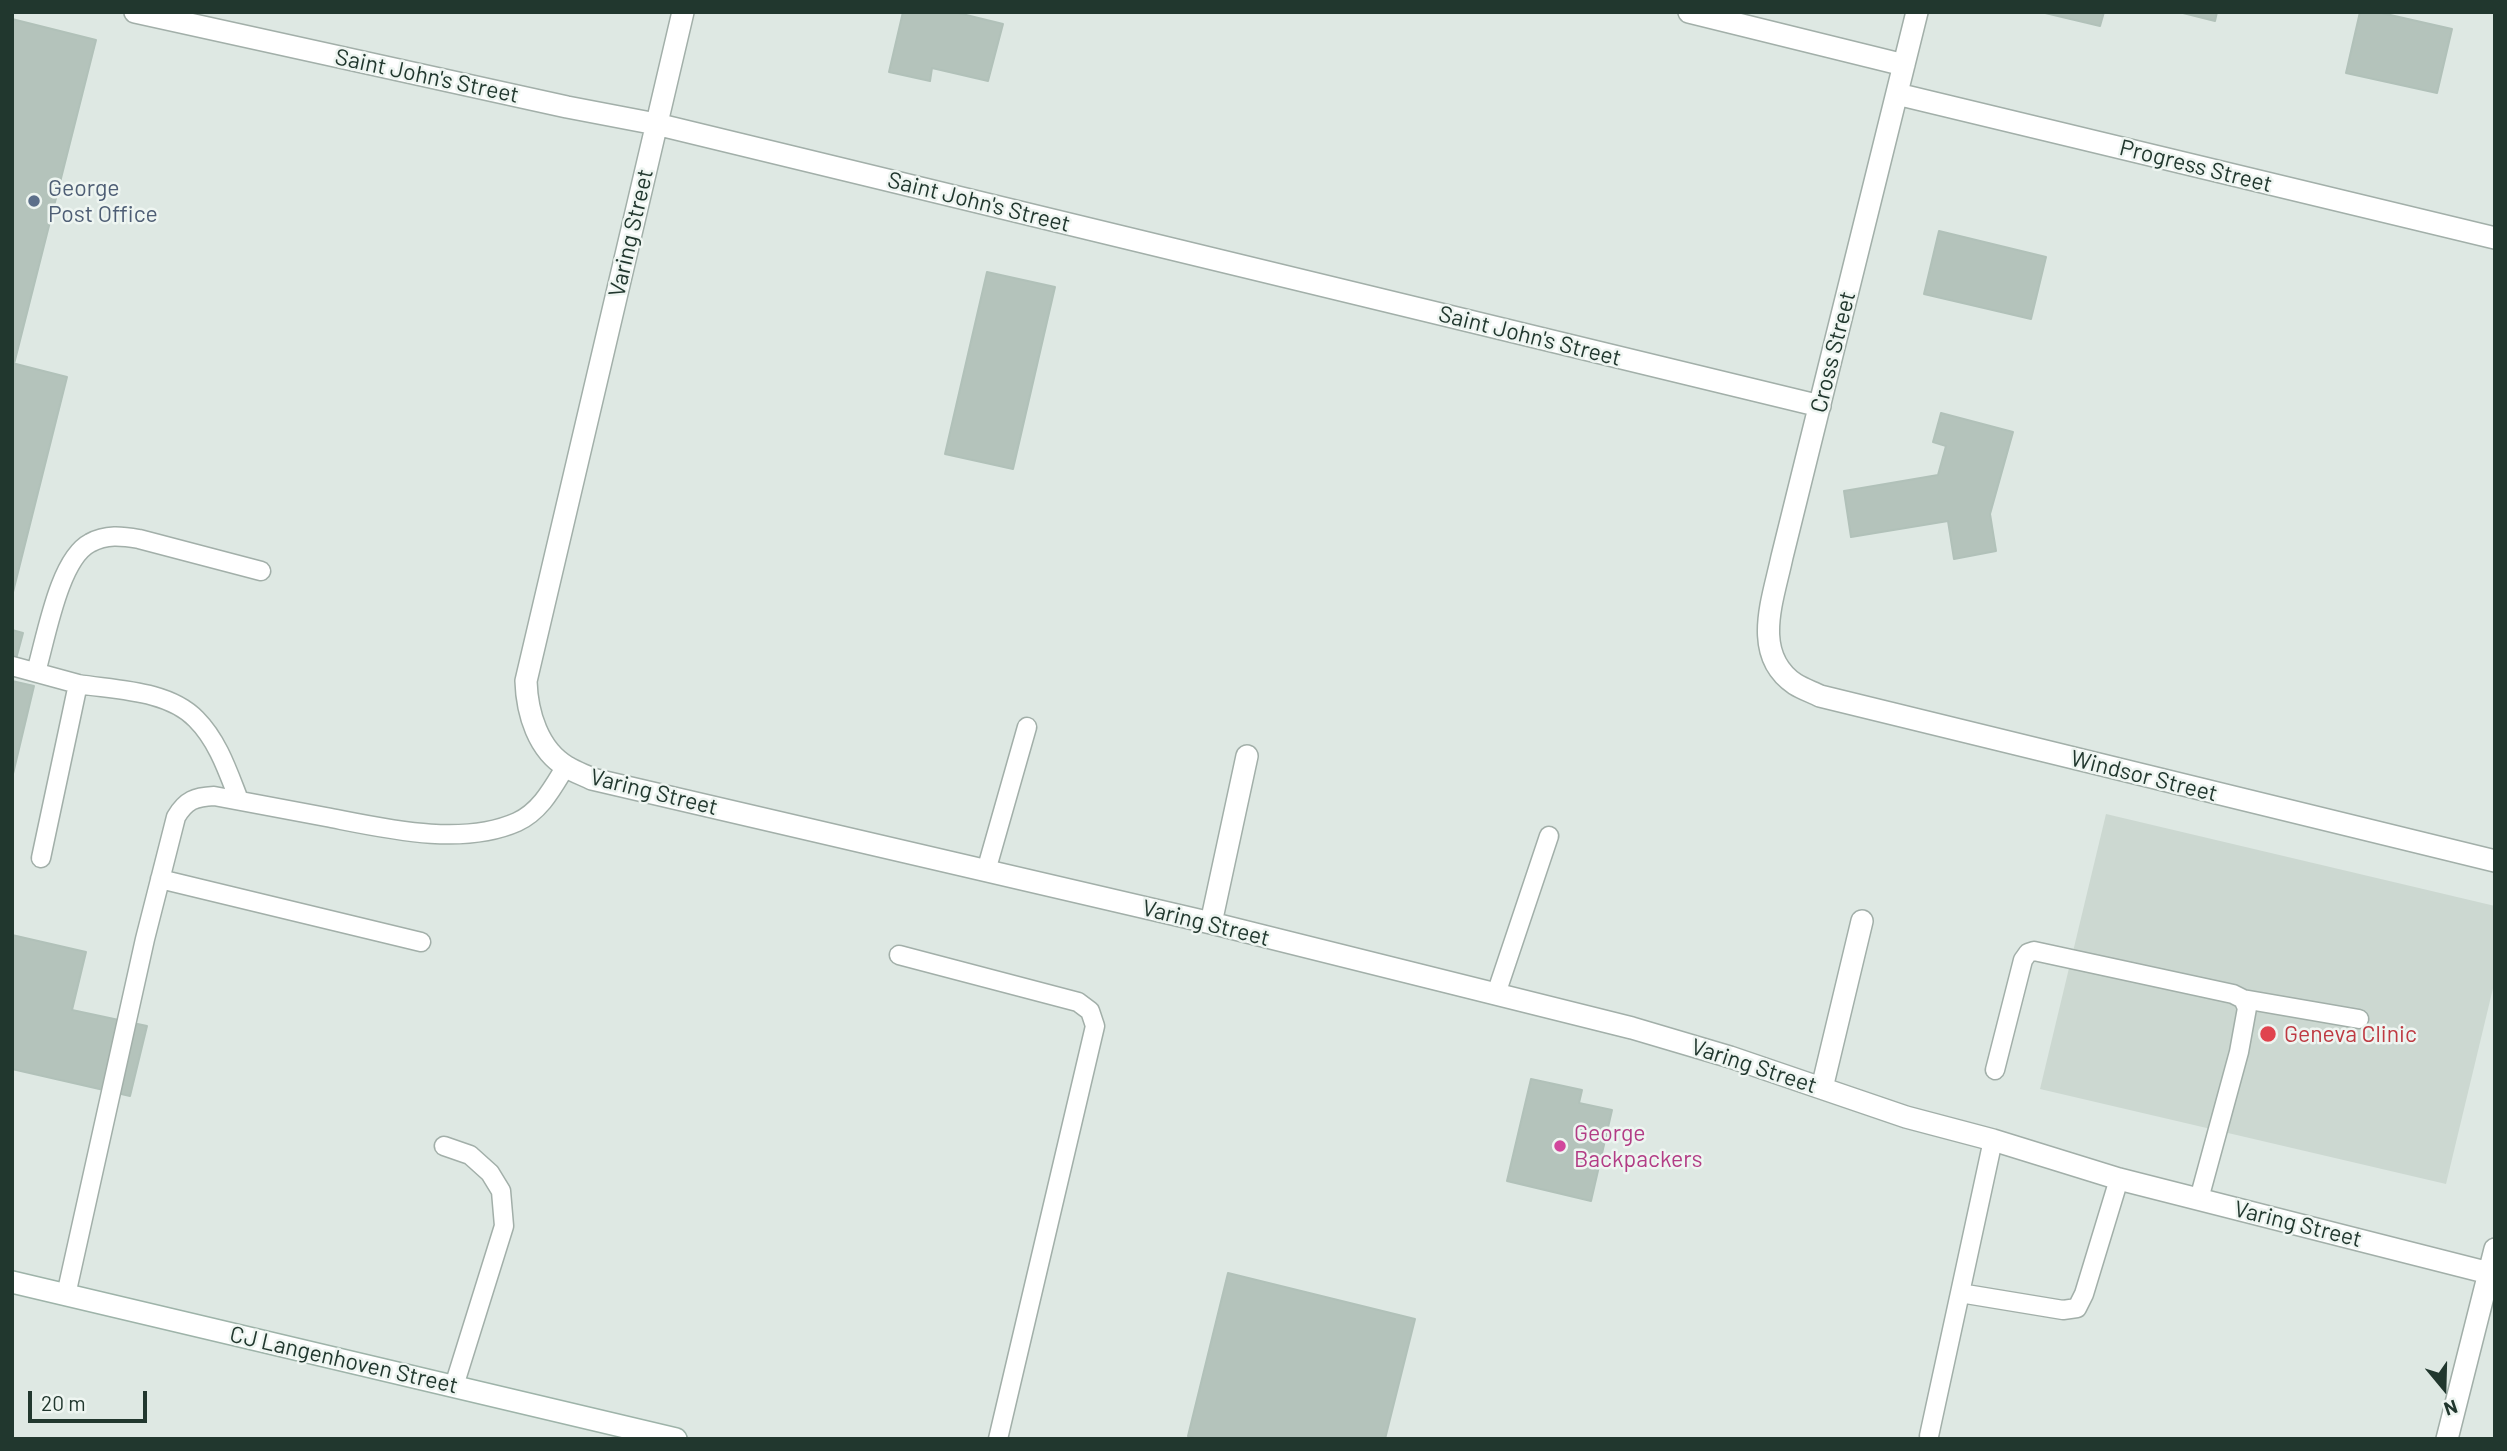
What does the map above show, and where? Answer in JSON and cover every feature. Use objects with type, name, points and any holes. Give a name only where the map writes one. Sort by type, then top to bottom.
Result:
[{"type":"street","name":"Saint John's Street","points":[[135,12],[656,124],[1820,407]]},
{"type":"street","name":"Varing Street","points":[[683,12],[526,681],[526,701],[544,747],[566,766],[592,779],[1211,923],[1632,1028],[1730,1057],[1906,1117],[1993,1140],[2119,1179],[2489,1273]]},
{"type":"street","points":[[1689,12],[1904,65]]},
{"type":"street","name":"Cross Street","points":[[1795,684],[1778,668],[1768,647],[1770,619],[1782,557],[1917,12]]},
{"type":"street","name":"Progress Street","points":[[1897,94],[2495,238]]},
{"type":"street","name":"Windsor Street","points":[[1795,684],[1820,696],[2495,861]]},
{"type":"street","points":[[1211,923],[1247,756]]},
{"type":"street","points":[[1822,1088],[1863,921]]},
{"type":"street","points":[[2447,1439],[2495,1249]]},
{"type":"street","name":"CJ Langenhoven Street","points":[[12,1282],[676,1439]]},
{"type":"lane","points":[[36,672],[62,580],[81,549],[91,542],[119,536],[139,539],[261,571]]},
{"type":"lane","points":[[12,666],[78,684],[170,702],[194,717],[208,734],[239,800]]},
{"type":"lane","points":[[41,858],[78,684]]},
{"type":"lane","points":[[986,871],[1027,727]]},
{"type":"lane","points":[[66,1295],[160,879],[176,817],[183,805],[195,797],[215,796],[389,829],[441,834],[484,831],[517,822],[527,816],[545,800],[566,766]]},
{"type":"lane","points":[[1496,994],[1549,836]]},
{"type":"lane","points":[[160,879],[421,942]]},
{"type":"lane","points":[[1994,1070],[2023,960],[2034,950],[2233,994],[2243,999],[2359,1019]]},
{"type":"lane","points":[[899,955],[1078,1002],[1090,1011],[1095,1026],[998,1439]]},
{"type":"lane","points":[[2199,1199],[2239,1052],[2247,1009],[2243,999]]},
{"type":"lane","points":[[1929,1436],[1993,1140]]},
{"type":"lane","points":[[444,1146],[470,1155],[490,1173],[501,1191],[504,1226],[454,1386]]},
{"type":"lane","points":[[1960,1293],[2063,1310],[2077,1308],[2084,1294],[2119,1179]]},
{"type":"shaded area","name":"Geneva Clinic","points":[[2106,814],[2495,906],[2495,980],[2446,1184],[2040,1089]]},
{"type":"building","points":[[903,12],[954,12],[1003,24],[988,81],[932,68],[930,81],[889,72]]},
{"type":"building","points":[[2041,12],[2104,12],[2100,26]]},
{"type":"building","points":[[2179,12],[2217,12],[2215,21]]},
{"type":"building","points":[[2360,12],[2377,12],[2452,29],[2437,93],[2346,73]]},
{"type":"building","name":"George Post Office","points":[[12,19],[96,40],[14,364],[12,363]]},
{"type":"building","points":[[1939,231],[2046,257],[2031,319],[1924,294]]},
{"type":"building","points":[[987,272],[1055,287],[1013,469],[945,454]]},
{"type":"building","points":[[12,363],[67,377],[12,596]]},
{"type":"building","points":[[1941,413],[2013,432],[1990,514],[1996,551],[1954,559],[1948,521],[1851,537],[1844,491],[1938,475],[1946,446],[1933,442]]},
{"type":"building","points":[[12,630],[23,633],[16,659],[12,658]]},
{"type":"building","points":[[12,681],[34,686],[12,778]]},
{"type":"building","points":[[12,935],[86,952],[72,1010],[147,1026],[130,1096],[12,1069]]},
{"type":"building","name":"George Backpackers","points":[[1531,1079],[1582,1090],[1579,1103],[1612,1110],[1591,1201],[1507,1181]]},
{"type":"building","points":[[1228,1273],[1415,1319],[1385,1439],[1197,1439],[1188,1436]]},
{"type":"place","name":"George Post Office","points":[[34,201]]},
{"type":"place","name":"Geneva Clinic","points":[[2268,1034]]},
{"type":"place","name":"George Backpackers","points":[[1560,1146]]}]
